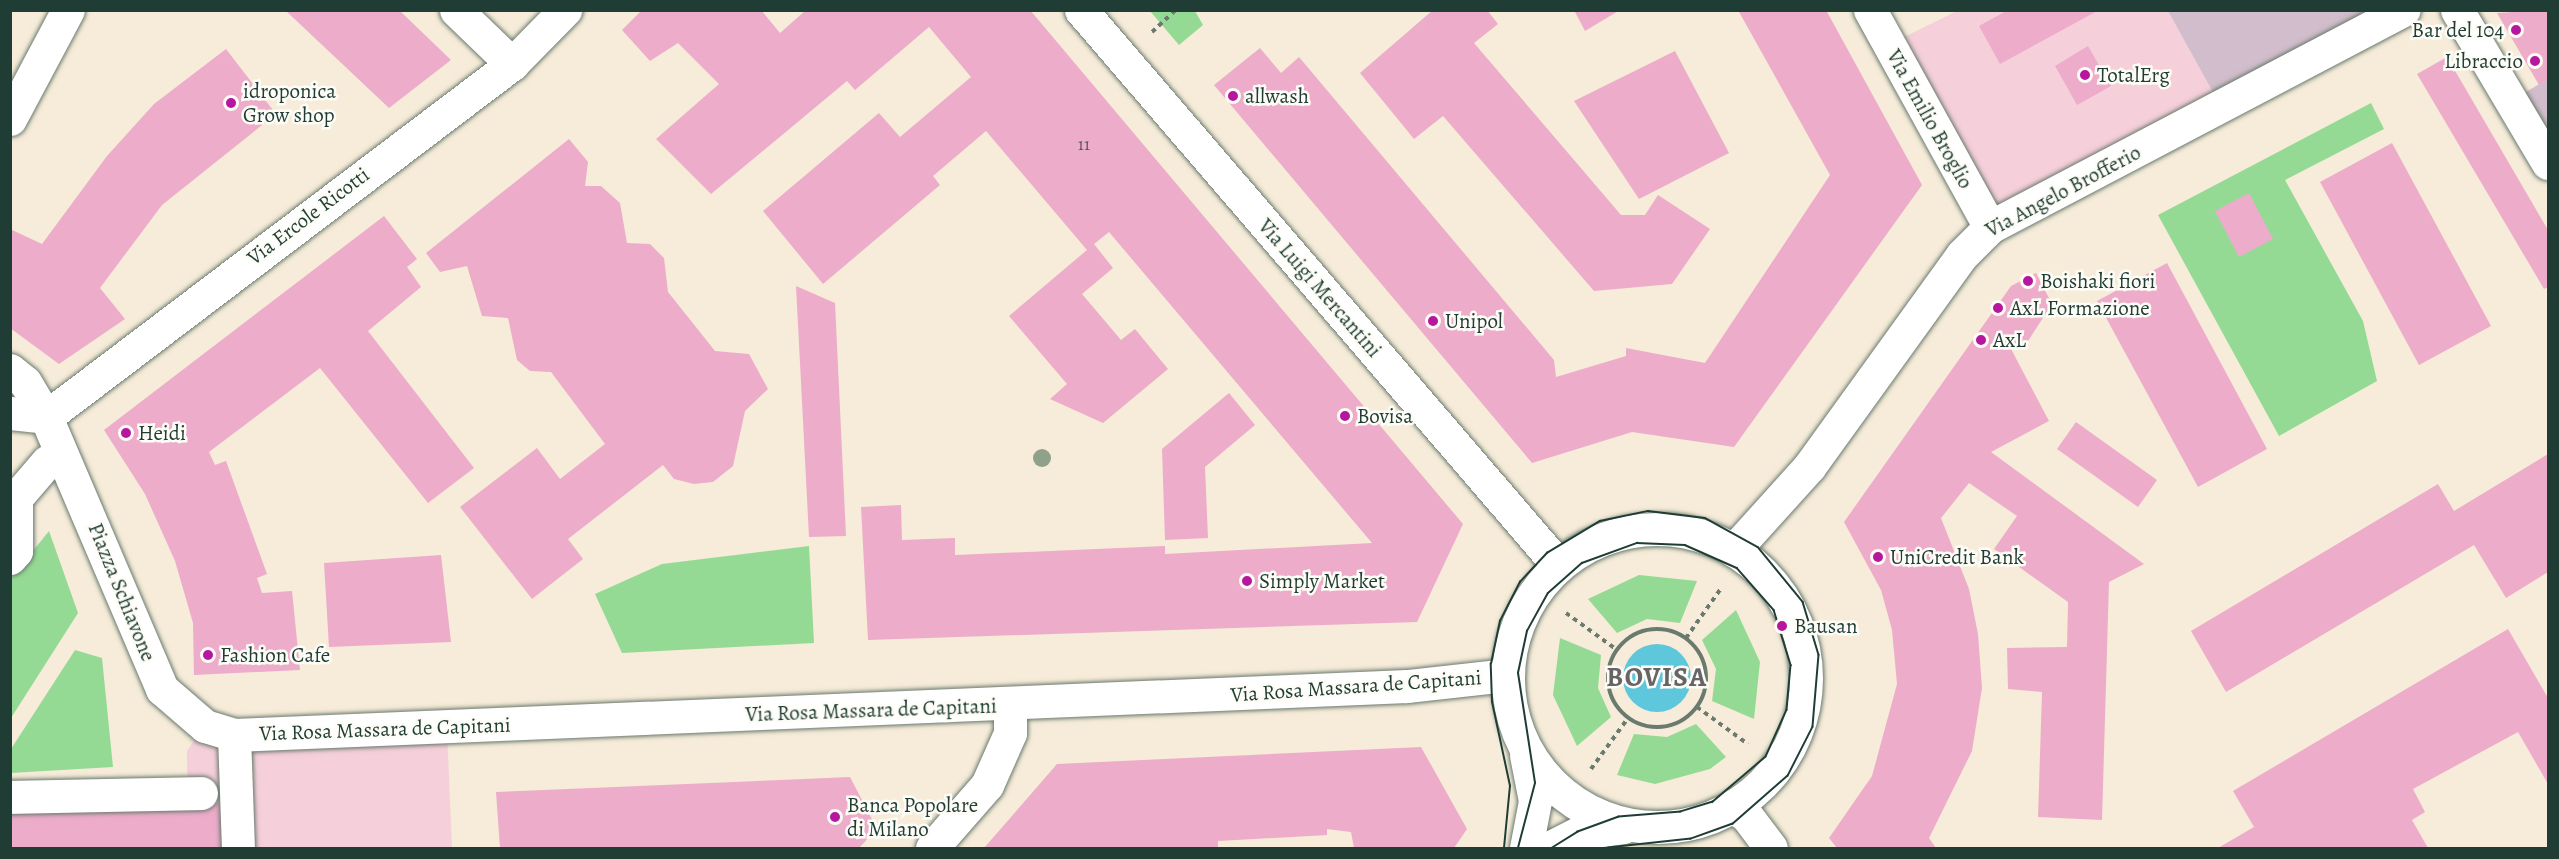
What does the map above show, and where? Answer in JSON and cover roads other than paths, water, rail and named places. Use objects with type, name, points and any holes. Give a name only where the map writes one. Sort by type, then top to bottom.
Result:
[{"type":"street","points":[[10,119],[68,10]]},
{"type":"street","points":[[456,10],[512,64]]},
{"type":"street","name":"Via Ercole Ricotti","points":[[46,417],[512,64],[566,10]]},
{"type":"street","name":"Via Luigi Mercantini","points":[[1081,10],[1558,565]]},
{"type":"street","name":"Via Emilio Broglio","points":[[1870,10],[1990,227]]},
{"type":"street","name":"Via Angelo Brofferio","points":[[1734,550],[1809,466],[1962,255],[1990,227],[2404,10]]},
{"type":"street","points":[[2457,10],[2548,163]]},
{"type":"street","name":"Piazza Schiavone","points":[[10,370],[24,382],[46,417],[162,689],[205,726],[234,735]]},
{"type":"street","points":[[10,413],[46,417]]},
{"type":"street","points":[[10,558],[16,551],[16,498],[47,462]]},
{"type":"street","points":[[1526,849],[1535,801],[1516,728],[1508,675],[1519,621],[1558,565],[1597,541],[1632,530],[1687,531],[1734,550],[1771,581],[1786,603],[1800,637],[1807,682],[1803,710],[1785,756],[1756,791],[1733,807],[1708,820],[1654,828],[1590,831],[1549,849]]},
{"type":"street","name":"Via Rosa Massara de Capitani","points":[[234,735],[1407,686],[1508,675]]},
{"type":"street","points":[[932,849],[987,785],[1010,733],[1010,704]]},
{"type":"street","points":[[1516,728],[1537,769],[1569,800],[1600,817],[1654,828]]},
{"type":"street","points":[[234,735],[238,849]]},
{"type":"street","points":[[10,797],[201,793]]},
{"type":"street","points":[[1733,807],[1746,815],[1771,849]]},
{"type":"water","points":[[1657,644],[1670,647],[1681,654],[1688,665],[1691,678],[1688,691],[1681,702],[1670,709],[1657,712],[1644,709],[1633,702],[1626,691],[1623,678],[1626,665],[1633,654],[1644,647]]},
{"type":"tram line","points":[[1504,848],[1510,786],[1492,702],[1491,664],[1500,621],[1520,582],[1547,553],[1600,521],[1648,511],[1705,518],[1758,547],[1803,602],[1819,655],[1813,727],[1788,776],[1733,824],[1691,839],[1608,848]]},
{"type":"tram line","points":[[1518,848],[1535,783],[1518,673],[1527,631],[1548,593],[1582,563],[1637,543],[1685,545],[1737,568],[1774,610],[1791,665],[1787,710],[1766,757],[1713,802],[1681,812],[1619,817],[1578,832],[1552,848]]},
{"type":"place","name":"Bar del 104","points":[[2516,30]]},
{"type":"place","name":"Libraccio","points":[[2535,61]]},
{"type":"place","name":"TotalErg","points":[[2085,75]]},
{"type":"place","name":"allwash","points":[[1233,96]]},
{"type":"place","name":"idroponica Grow shop","points":[[231,103]]},
{"type":"place","name":"Boishaki fiori","points":[[2028,281]]},
{"type":"place","name":"AxL Formazione","points":[[1998,308]]},
{"type":"place","name":"Unipol","points":[[1433,321]]},
{"type":"place","name":"AxL","points":[[1981,340]]},
{"type":"place","name":"Bovisa","points":[[1345,416]]},
{"type":"place","name":"Heidi","points":[[126,433]]},
{"type":"place","name":"UniCredit Bank","points":[[1878,557]]},
{"type":"place","name":"Simply Market","points":[[1247,581]]},
{"type":"place","name":"Bausan","points":[[1782,626]]},
{"type":"place","name":"Fashion Cafe","points":[[208,655]]},
{"type":"place","name":"Banca Popolare di Milano","points":[[835,817]]},
{"type":"district","name":"BOVISA","points":[[1657,678]]}]
